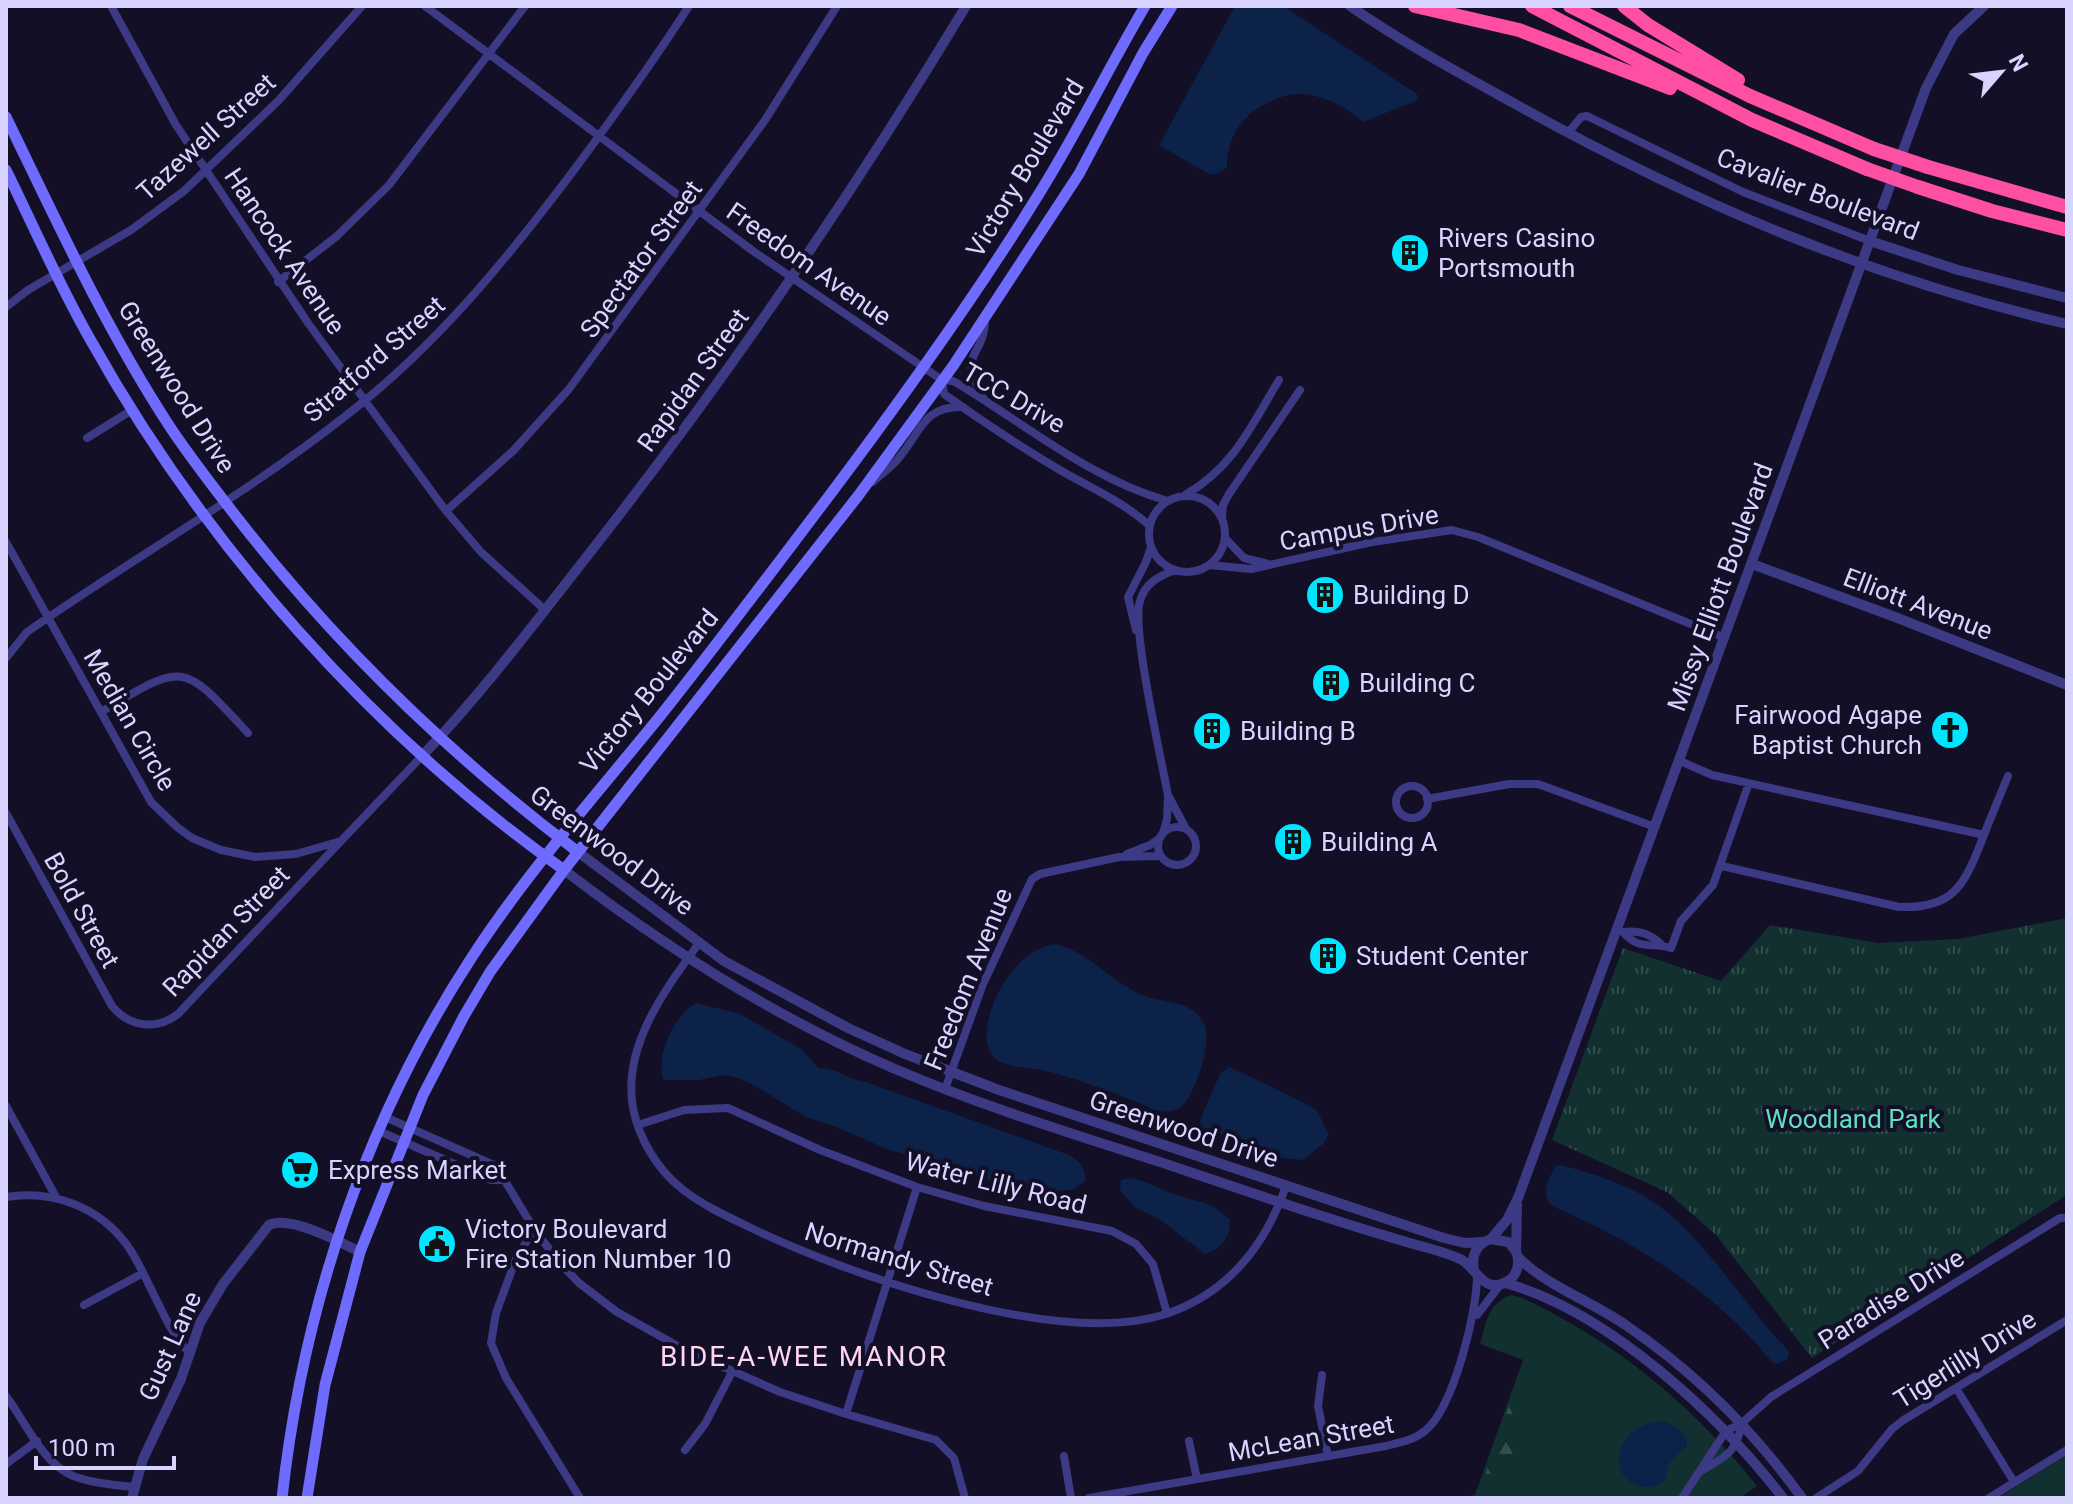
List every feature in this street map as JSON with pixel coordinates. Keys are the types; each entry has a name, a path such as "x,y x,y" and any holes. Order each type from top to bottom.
{"highway":[{"path":"1415,6 1519,30 1552,41 1867,169 1992,211 2067,230"},
{"path":"1532,6 1752,120"},
{"path":"1570,6 1697,71 1874,149 2067,207"},
{"path":"1624,6 1718,70 1818,126"}],"main road":[{"name":"Victory Boulevard","path":"282,1498 302,1369 337,1240 379,1131 416,1052 470,960 518,890 661,715 757,590 978,289 1038,196 1145,6"},
{"name":"Victory Boulevard","path":"307,1498 325,1385 360,1252 444,1052 482,985 564,870 858,496 985,319 1079,174 1143,53 1172,6"},
{"name":"Greenwood Drive","path":"6,117 116,339 152,399 224,501 310,608 378,681 497,790 578,852"},
{"name":"Greenwood Drive","path":"7,176 90,340 132,410 204,513 299,631 373,709 479,805 564,870"}],"street":[{"name":"Hancock Avenue","path":"111,6 146,74 278,282 446,511 481,552 545,610"},
{"name":"Tazewell Street","path":"57,274 158,211 206,170 279,100 362,6"},
{"name":"Freedom Avenue","path":"425,6 700,212 942,380"},
{"path":"278,282 337,236 389,185 525,6"},
{"name":"Stratford Street","path":"6,658 17,642 49,617 302,448 365,400 464,306 502,263 599,137 689,6"},
{"name":"Spectator Street","path":"446,511 513,451 578,378 793,79 837,6"},
{"name":"Rapidan Street","path":"422,756 545,610 665,458 793,279 891,131 966,6"},
{"name":"Cavalier Boulevard","path":"1350,6 1467,78 1652,178 1733,215 1917,282 2067,324"},
{"name":"Missy Elliott Boulevard","path":"1487,1241 1507,1220 1518,1198 1620,930 1655,827 1934,69 1954,34 1984,6"},
{"name":"Cavalier Boulevard","path":"1568,133 1581,117 1587,116 1743,192 1870,241 1958,270 2067,298"},
{"path":"6,307 57,274"},
{"path":"984,400 973,381 970,366 973,353 985,335 985,319"},
{"name":"TCC Drive","path":"1150,526 1115,499 1064,472 944,394 942,380 953,381 1103,475 1146,495 1168,501"},
{"path":"1279,380 1229,461 1208,481 1168,501 1153,516 1150,526 1155,555 1175,570 1187,572 1210,565 1218,556 1225,538 1221,517 1223,505 1300,390"},
{"path":"858,496 898,459 930,415 939,409 964,407"},
{"path":"87,438 132,410"},
{"path":"1185,495 1210,503 1221,517"},
{"name":"Campus Drive","path":"1210,565 1251,569 1372,542 1452,530 1725,638"},
{"name":"Campus Drive","path":"1225,538 1244,558 1268,564"},
{"name":"Median Circle","path":"6,542 151,802 163,816 192,838 221,850 255,857 296,854 341,841"},
{"name":"Freedom Avenue","path":"1141,642 1128,597 1151,545"},
{"name":"Elliott Avenue","path":"1752,564 2067,685"},
{"name":"Freedom Avenue","path":"1160,856 1168,796 1141,642 1138,604 1146,588 1159,576 1175,570"},
{"path":"101,712 159,679 181,676 199,682 248,733"},
{"path":"341,841 422,756"},
{"path":"1680,761 1712,775 1984,835"},
{"path":"1722,866 1899,907 1920,908 1939,903 1967,879 2008,776"},
{"path":"1620,930 1636,930 1654,937 1667,947 1681,921 1713,885 1749,783"},
{"path":"1427,799 1509,784 1538,784 1655,827"},
{"name":"Freedom Avenue","path":"1119,857 1160,856 1170,865 1184,865 1190,861 1197,843 1168,796"},
{"name":"Bold Street","path":"6,813 112,1006 130,1020"},
{"name":"Freedom Avenue","path":"945,1089 983,984 1032,879 1040,874 1119,857 1150,845 1174,827 1186,829"},
{"name":"Rapidan Street","path":"130,1020 153,1025 178,1014 341,841"},
{"name":"Greenwood Drive","path":"578,852 724,961 848,1028 951,1073 1444,1238 1465,1243 1487,1241"},
{"name":"Greenwood Drive","path":"564,870 688,958 791,1019 870,1058 945,1089 1281,1203 1451,1255 1465,1262 1475,1273"},
{"name":"Normandy Street","path":"699,943 649,1020 635,1057 631,1088 633,1108 644,1142 666,1174 691,1195 815,1257 960,1302 1045,1318 1115,1322 1167,1313 1208,1294 1240,1269 1263,1238 1286,1186"},
{"path":"6,1106 56,1197"},
{"name":"Water Lilly Road","path":"638,1125 684,1110 728,1108 820,1150 917,1187 984,1206 1112,1231 1145,1253 1153,1264 1167,1313"},
{"path":"385,1117 496,1166 534,1229 559,1262 599,1299 648,1330 732,1372 846,1414 919,1433 943,1444 950,1451 958,1469 965,1498"},
{"path":"379,1131 491,1180 503,1180"},
{"path":"846,1414 917,1187"},
{"path":"6,1197 56,1197 70,1201 102,1221 127,1245 175,1336 190,1353"},
{"name":"Missy Elliott Boulevard","path":"1517,1254 1518,1198"},
{"name":"Paradise Drive","path":"1726,1431 1742,1423 1771,1397 2060,1218 2067,1218"},
{"name":"Gust Lane","path":"133,1492 143,1459 200,1323 211,1303 269,1225 281,1222 337,1240 360,1252"},
{"path":"534,1229 511,1272 492,1325 491,1343 506,1378 580,1498"},
{"path":"1783,1498 1726,1431 1689,1396 1624,1344 1558,1305 1502,1284 1488,1284 1475,1273 1474,1254 1487,1241 1502,1240 1538,1275 1588,1301 1669,1356 1742,1423 1802,1498"},
{"path":"1502,1284 1516,1272 1517,1254"},
{"path":"84,1305 143,1273"},
{"name":"McLean Street","path":"1471,1326 1475,1273"},
{"name":"McLean Street","path":"1089,1498 1409,1440 1434,1423 1446,1400 1471,1326 1480,1308 1502,1284"},
{"name":"Tigerlilly Drive","path":"1816,1498 1858,1471 1902,1421 2067,1320"},
{"path":"685,1450 705,1424 732,1372"},
{"path":"1322,1375 1318,1406 1328,1456"},
{"path":"1956,1388 2014,1482"},
{"path":"6,1396 58,1467 71,1475 133,1492"},
{"path":"1701,1472 1738,1444 1742,1423"},
{"path":"1682,1498 1726,1431"},
{"path":"6,1464 37,1441"},
{"path":"1189,1441 1197,1479"},
{"path":"1989,1498 2067,1450"},
{"path":"1064,1456 1071,1498"}],"green space":[{"name":"Woodland Park","path":"2067,918 2067,1195 1812,1358 1716,1235 1667,1192 1552,1140 1623,948 1721,981 1770,925 1879,943 1958,939"},
{"path":"1511,1295 1589,1334 1642,1371 1714,1437 1757,1486 1740,1498 1457,1498 1475,1495 1523,1360 1480,1344 1492,1308"},
{"path":"1509,1405 1517,1407 1511,1459 1499,1480 1478,1496"},
{"path":"2067,1455 2067,1498 1998,1498"}],"water":[{"path":"1235,6 1283,6 1417,94 1418,100 1363,122 1350,111 1319,97 1298,94 1283,97 1262,106 1245,119 1230,146 1227,168 1214,175 1207,173 1159,145"},
{"path":"1053,944 1076,952 1136,992 1183,1005 1198,1015 1206,1032 1205,1054 1189,1097 1181,1107 1167,1112 1154,1109 1066,1076 1005,1064 990,1052 987,1028 1002,986 1026,957"},
{"path":"696,1003 740,1014 801,1049 819,1068 833,1070 1069,1155 1082,1165 1085,1181 1074,1189 1052,1192 987,1179 887,1149 806,1117 739,1078 724,1075 699,1080 664,1080 662,1060 668,1037 681,1016"},
{"path":"1229,1067 1317,1111 1329,1134 1323,1144 1303,1160 1281,1158 1201,1127 1200,1120 1220,1074"},
{"path":"1561,1165 1628,1188 1663,1209 1696,1240 1786,1348 1789,1353 1787,1359 1776,1364 1771,1361 1725,1312 1671,1270 1612,1235 1552,1206 1546,1197 1546,1186 1556,1166"},
{"path":"1130,1178 1215,1208 1230,1220 1224,1242 1205,1254 1159,1219 1136,1208 1120,1191 1121,1180"},
{"path":"1663,1421 1676,1427 1687,1438 1687,1447 1673,1459 1659,1485 1647,1487 1632,1483 1623,1475 1619,1465 1624,1442 1646,1424"}],"place":[{"name":"Rivers Casino Portsmouth","path":"1410,253"},
{"name":"Building D","path":"1325,595"},
{"name":"Building C","path":"1331,683"},
{"name":"Fairwood Agape Baptist Church","path":"1950,730"},
{"name":"Building B","path":"1212,731"},
{"name":"Building A","path":"1293,842"},
{"name":"Student Center","path":"1328,956"},
{"name":"Express Market","path":"300,1170"},
{"name":"Victory Boulevard Fire Station Number 10","path":"437,1244"}],"district":[{"name":"BIDE-A-WEE MANOR","path":"804,1356"}]}
